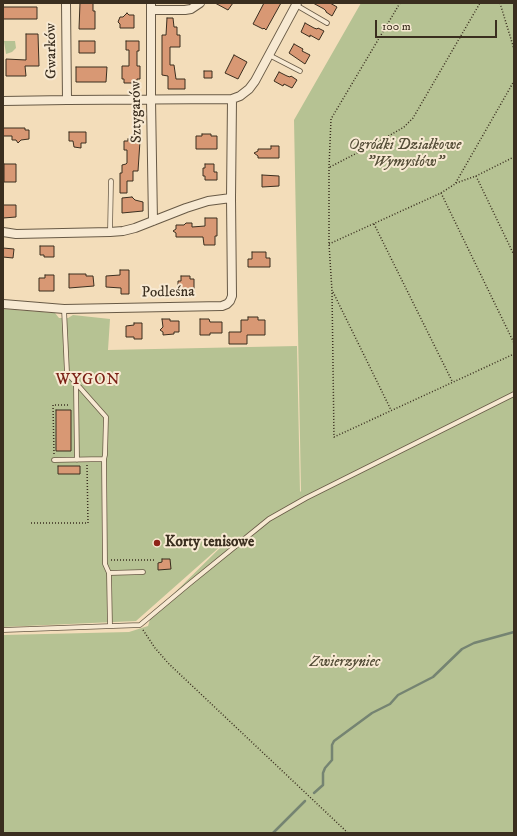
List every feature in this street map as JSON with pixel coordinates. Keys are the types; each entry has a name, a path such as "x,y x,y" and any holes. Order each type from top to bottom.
{"street":[{"name":"Gwarków","path":"66,3 67,100"},
{"path":"151,6 185,10 191,9 200,3"},
{"path":"3,101 232,100 249,89 260,72 296,4"},
{"name":"Sztygarów","path":"151,6 153,221"},
{"path":"3,232 16,234 110,232 135,228 208,201 231,198 232,100"},
{"name":"Podleśna","path":"3,304 64,309 222,306 230,301 232,296 231,198"}],"lane":[{"path":"296,4 327,23"},
{"path":"269,55 300,71"},
{"path":"110,232 111,181"},
{"path":"64,309 68,373 106,417 104,459 104,560 109,573 110,626"},
{"path":"76,384 77,460"},
{"path":"3,630 140,626 269,519 306,498 514,394"},
{"path":"54,460 104,459"},
{"path":"109,573 143,572"}],"path":[{"path":"400,3 331,119 329,168 334,437 452,381 514,354"},
{"path":"329,168 385,139 404,127 413,118 480,3"},
{"path":"500,3 514,49"},
{"path":"455,184 514,81"},
{"path":"330,244 441,193 455,184 476,176 514,157"},
{"path":"476,176 514,255"},
{"path":"441,193 514,343"},
{"path":"374,224 452,381"},
{"path":"332,291 391,410"},
{"path":"54,460 53,405 76,405"},
{"path":"31,523 88,523 88,459"},
{"path":"104,560 155,560"},
{"path":"140,626 155,648 168,662 348,833"}],"green space":[{"path":"361,3 514,3 514,833 3,833 3,635 129,632 148,626 151,616 231,537 136,621 3,627 3,309 55,313 59,318 68,318 73,315 110,319 108,350 297,346 300,492 294,120"},
{"path":"4,41 15,41 16,48 12,52 6,54"}],"building":[{"path":"80,3 93,3 93,11 95,11 95,29 79,29"},
{"path":"215,3 233,3 228,10"},
{"path":"264,3 281,3 266,30 253,24"},
{"path":"313,3 330,3 337,7 332,16 324,9"},
{"path":"3,7 37,7 37,19 3,19"},
{"path":"127,13 129,15 134,15 134,28 120,28 120,24 118,22 120,17 123,17"},
{"path":"167,18 173,18 174,27 177,27 177,35 180,35 180,47 170,47 170,65 174,65 176,79 185,79 185,89 168,89 168,76 162,75 162,35 166,35"},
{"path":"305,23 324,31 319,40 301,32"},
{"path":"26,34 38,34 39,66 25,66 26,76 6,76 6,59 26,60"},
{"path":"79,41 95,41 95,53 79,53"},
{"path":"126,41 139,41 137,66 140,66 140,79 137,79 137,83 124,83 124,79 122,79 122,66 129,66 129,50 126,50"},
{"path":"294,44 303,49 302,51 310,55 305,64 289,53"},
{"path":"234,55 247,62 238,79 225,73"},
{"path":"76,67 107,67 106,82 76,82"},
{"path":"204,71 212,71 212,78 204,78"},
{"path":"279,72 290,77 291,76 297,80 292,88 284,84 283,86 274,81"},
{"path":"3,128 25,128 25,130 29,130 29,139 21,140 18,143 16,140 12,140 12,136 3,136"},
{"path":"69,132 86,132 86,143 81,143 81,148 74,147 73,141 69,141"},
{"path":"202,134 217,136 217,149 196,149 196,136 202,136"},
{"path":"128,139 140,141 138,171 133,171 133,181 127,181 127,193 120,193 120,173 122,173 122,165 127,163 127,150 124,150 124,141 128,141"},
{"path":"271,146 279,146 279,158 258,158 258,156 254,153 258,151 258,149 271,149"},
{"path":"4,164 16,164 16,182 4,182"},
{"path":"205,164 214,164 214,172 217,172 217,180 205,180 205,176 203,176 203,168 205,168"},
{"path":"262,175 279,176 279,186 262,187"},
{"path":"132,197 135,200 143,202 143,211 122,213 122,198"},
{"path":"3,205 16,205 16,217 3,218"},
{"path":"205,218 217,218 217,236 215,236 215,245 204,245 203,237 176,237 176,233 173,231 176,229 176,225 192,223 192,227 205,226"},
{"path":"40,246 54,246 54,257 44,257 44,255 40,255"},
{"path":"3,248 14,249 13,258 3,257"},
{"path":"252,252 266,252 266,258 270,258 270,267 248,267 248,259 252,259"},
{"path":"120,270 129,270 129,294 121,294 121,288 106,287 106,276 120,275"},
{"path":"69,274 86,274 86,276 93,276 94,286 69,288"},
{"path":"45,275 54,275 54,291 39,291 39,278 45,278"},
{"path":"181,276 190,276 190,279 194,279 194,293 178,291 178,281 181,281"},
{"path":"248,317 258,317 258,320 265,320 265,335 247,335 247,344 229,344 229,332 241,332 241,320 248,320"},
{"path":"162,319 179,321 179,332 163,335 163,332 160,330 163,327"},
{"path":"200,319 209,319 210,322 222,322 222,333 200,335"},
{"path":"134,323 142,323 142,339 126,337 126,326 134,325"},
{"path":"56,410 71,410 71,451 56,451"},
{"path":"58,466 80,466 80,474 58,474"},
{"path":"162,559 170,559 171,569 158,570 158,563 162,562"}],"waterway":[{"path":"314,793 323,785 323,773 325,768 332,760 332,745 334,741 372,713 390,704 398,695 433,677 462,649 474,643 514,632"},
{"path":"273,833 305,801"}],"place":[{"name":"Korty tenisowe","path":"157,543"}],"district":[{"name":"WYGON","path":"88,381"}],"park label":[{"name":"Ogródki Działkowe \"Wymysłów\"","path":"405,154"},
{"name":"Zwierzyniec","path":"345,663"}]}
